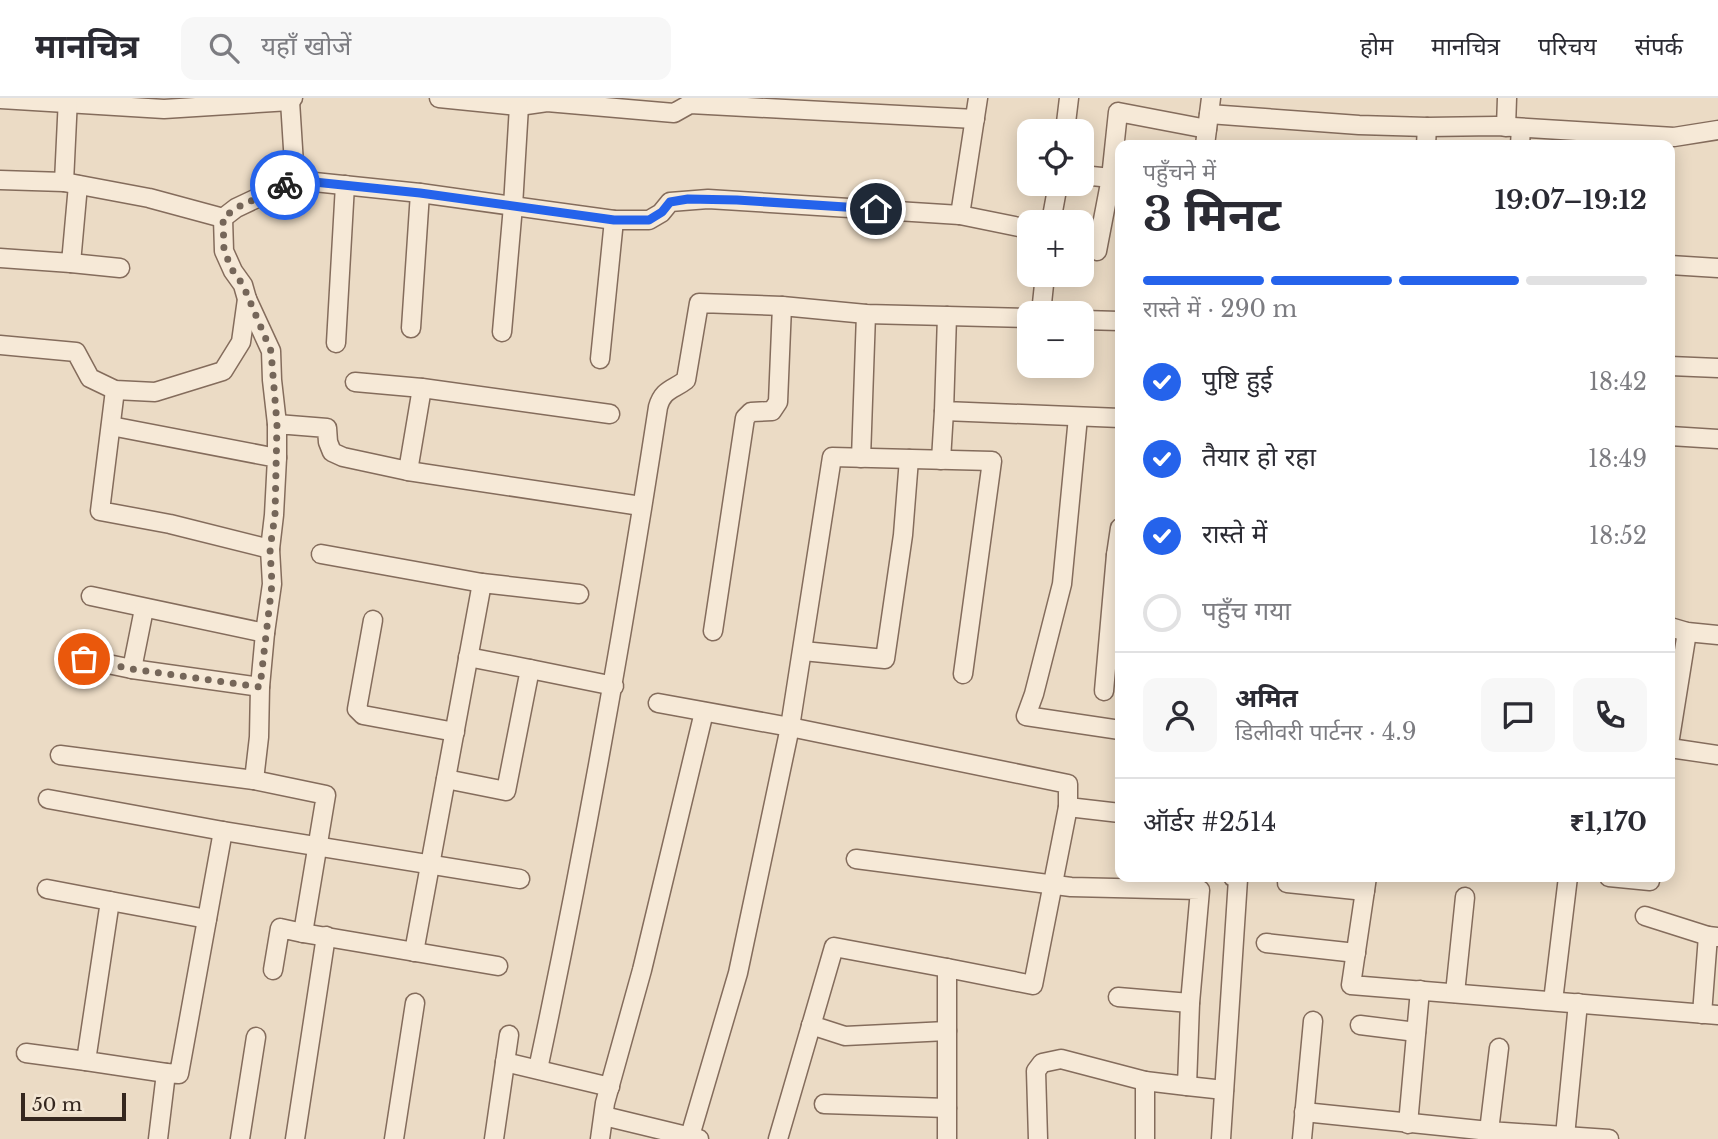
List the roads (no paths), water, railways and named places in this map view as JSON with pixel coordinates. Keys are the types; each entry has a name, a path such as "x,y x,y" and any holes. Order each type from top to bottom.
{"street":[{"path":"439,98 519,106 547,102 674,113 690,104 890,106 975,118"},
{"path":"960,215 978,98"},
{"path":"1066,119 1069,98"},
{"path":"1507,98 1515,133"},
{"path":"0,99 164,108 292,100 295,180"},
{"path":"69,101 71,263"},
{"path":"1115,140 1119,105 1208,121 1427,136 1515,133 1674,136 1718,131"},
{"path":"502,332 519,106"},
{"path":"1097,251 1115,142"},
{"path":"1094,176 1111,178"},
{"path":"0,180 71,184 149,198 223,218"},
{"path":"223,218 236,208 295,180 420,193 614,220 649,220 662,212 670,202 698,199 960,215 1017,227"},
{"path":"336,343 345,185"},
{"path":"411,328 420,193"},
{"path":"223,218 224,251 243,285 271,351 277,424 275,515 270,549 272,584 260,687 259,737 254,780"},
{"path":"600,359 614,220"},
{"path":"0,258 120,268"},
{"path":"1675,265 1718,268"},
{"path":"0,345 76,352 90,378 115,390 155,392 223,371 241,342 247,299"},
{"path":"538,1069 614,686 641,506 661,397 669,388 686,380 699,303 782,306 866,314 1017,318"},
{"path":"713,631 745,418 751,412 772,411 778,402 782,306"},
{"path":"861,458 866,314"},
{"path":"941,460 947,316"},
{"path":"1094,320 1115,321"},
{"path":"1675,366 1718,368"},
{"path":"355,382 422,388 610,414"},
{"path":"408,471 422,388"},
{"path":"115,390 100,511 170,524 270,549"},
{"path":"944,411 1115,418"},
{"path":"1078,417 1062,584 1026,716 1115,729"},
{"path":"277,424 327,428 332,452 343,457 408,471 641,506"},
{"path":"111,426 277,458"},
{"path":"1675,436 1718,439"},
{"path":"604,1116 694,1138 738,973 790,727 832,457 992,461 963,674"},
{"path":"803,651 885,659 903,535 909,459"},
{"path":"321,554 482,583 579,594"},
{"path":"414,953 482,583"},
{"path":"1104,691 1115,584"},
{"path":"91,596 265,633"},
{"path":"132,669 144,609"},
{"path":"373,620 357,709 363,715 455,732"},
{"path":"1675,671 1678,630 1718,635"},
{"path":"468,657 614,686"},
{"path":"84,659 132,669 260,687"},
{"path":"446,779 506,791 530,669"},
{"path":"659,703 790,727 1068,785 1068,807 1033,985 834,947 778,1139"},
{"path":"600,1139 610,1087 642,970 704,712"},
{"path":"1675,749 1718,755"},
{"path":"60,755 254,780 326,795 303,933"},
{"path":"48,799 520,880"},
{"path":"1068,807 1115,812"},
{"path":"26,1053 178,1074 223,831"},
{"path":"856,859 1051,885 1201,883 1190,1003 1187,1086"},
{"path":"1221,1139 1238,882"},
{"path":"1553,1001 1567,882"},
{"path":"1287,883 1366,884 1350,985 1710,1014 1713,937 1645,916"},
{"path":"47,889 207,919"},
{"path":"1455,993 1465,897"},
{"path":"86,1061 110,901"},
{"path":"273,970 280,928 498,966"},
{"path":"295,1139 326,936"},
{"path":"1266,943 1356,953"},
{"path":"947,968 947,1139"},
{"path":"1408,1124 1420,990"},
{"path":"1118,997 1190,1003"},
{"path":"394,1139 415,1003"},
{"path":"1565,1136 1578,1003"},
{"path":"1302,1139 1313,1021"},
{"path":"811,1025 845,1035 947,1031"},
{"path":"1360,1025 1416,1032"},
{"path":"494,1139 509,1035"},
{"path":"240,1139 257,1037"},
{"path":"1489,1131 1499,1048"},
{"path":"1038,1139 1036,1071 1042,1063 1060,1059 1145,1081 1224,1090"},
{"path":"505,1062 610,1087"},
{"path":"158,1139 166,1073"},
{"path":"1145,1081 1145,1139"},
{"path":"824,1104 947,1108"},
{"path":"1304,1112 1408,1124 1608,1139"}]}
